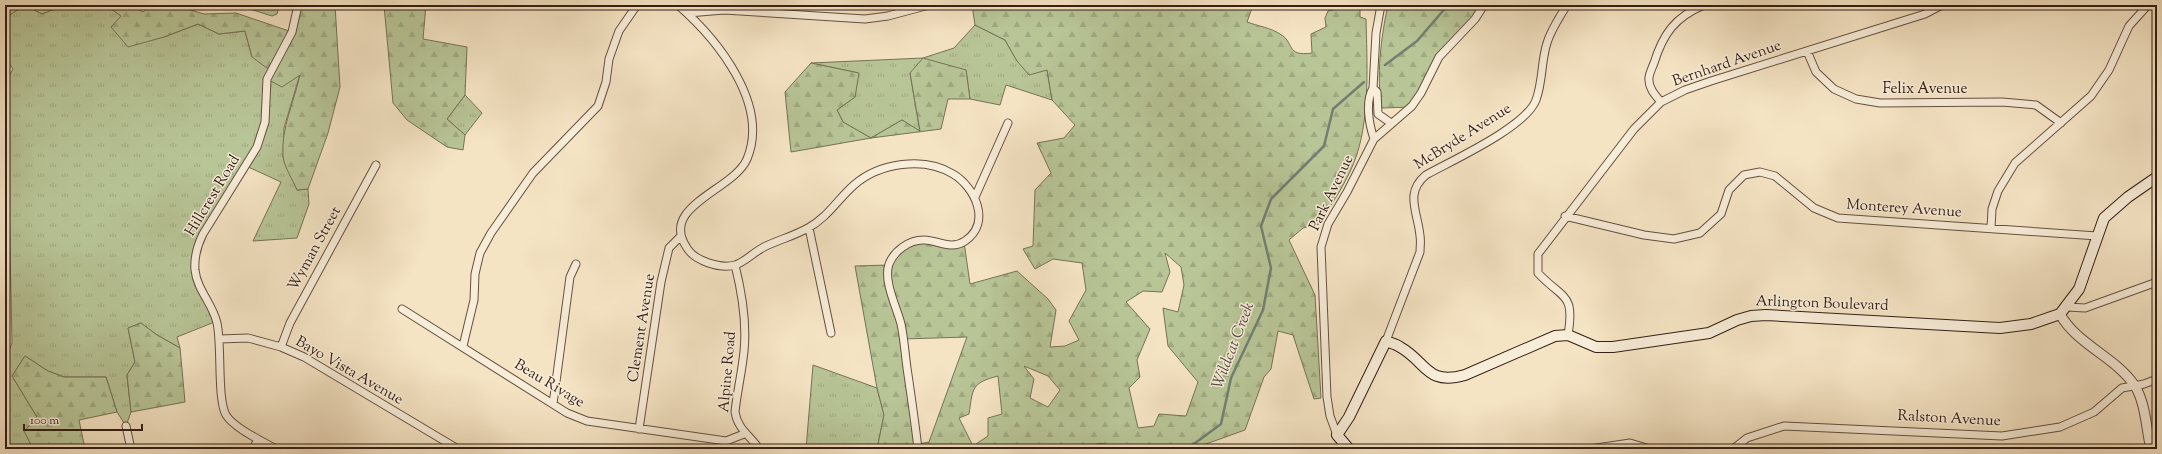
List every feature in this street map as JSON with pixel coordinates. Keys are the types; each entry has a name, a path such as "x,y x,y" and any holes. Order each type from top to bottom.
{"main road":[{"name":"Arlington Boulevard","path":"1568,335 1596,347 1613,347 1709,333 1751,316 1766,315 2000,328 2031,324 2060,314 2067,307 2079,289 2104,218 2112,209 2157,177"},
{"path":"1386,341 1400,346 1431,373 1443,378 1455,378 1556,336 1568,335"},
{"name":"McBryde Avenue","path":"1337,435 1350,417 1386,341"},
{"path":"1337,435 1349,449"}],"street":[{"name":"Hillcrest Road","path":"276,449 236,425 226,414 222,399 220,339 217,322 198,283 195,268 196,248 203,234 257,147 265,122 267,79 292,32 298,5"},
{"path":"463,346 474,300 475,274 480,253 491,233 533,173 598,106 606,82 609,59 619,31 637,5"},
{"path":"678,5 688,13 734,68 751,112 752,139 747,160 737,175 694,205 681,222 681,236 688,250 698,258 715,265 735,265 763,247 809,228 834,207 854,184 880,170 904,164 924,163 945,169 962,179 976,197 980,211 975,231 964,242 944,245 922,240 899,248 888,265 890,292 901,324 918,449"},
{"path":"785,5 790,13"},
{"path":"688,13 724,10 790,13 865,20 888,16 929,5"},
{"path":"1374,139 1369,121 1370,93 1373,88 1376,33 1381,5"},
{"name":"Park Avenue","path":"1337,435 1330,416 1327,400 1321,247 1328,224 1347,192 1374,139 1412,106 1421,93 1439,57 1475,19 1484,5"},
{"name":"McBryde Avenue","path":"1386,341 1420,252 1420,237 1413,198 1414,188 1426,175 1492,138 1517,122 1531,109 1540,88 1547,43 1567,5"},
{"path":"1661,102 1652,91 1649,78 1656,56 1664,38 1674,24 1687,12 1704,5"},
{"name":"Bernhard Avenue","path":"1568,335 1570,305 1561,292 1549,284 1538,273 1538,254 1565,216 1634,129 1661,102 1704,83 1925,14 1942,5"},
{"path":"1991,228 1992,209 1998,191 2015,163 2091,96 2109,70 2129,26 2148,5"},
{"name":"Felix Avenue","path":"1807,51 1816,72 1834,89 1856,99 1880,103 2002,102 2036,105 2061,123"},
{"path":"1373,88 1377,92 1378,114"},
{"path":"1370,115 1373,113 1378,114 1391,124"},
{"path":"976,197 1008,123"},
{"name":"Wyman Street","path":"281,347 290,323 376,164"},
{"name":"Monterey Avenue","path":"1565,216 1644,235 1674,239 1700,233 1720,214 1729,190 1744,175 1760,172 1776,176 1814,208 1838,218 2097,236"},
{"path":"809,228 831,333"},
{"name":"Clement Avenue","path":"639,429 661,282 669,248 681,236"},
{"path":"553,404 570,277 576,264"},
{"name":"Alpine Road","path":"735,265 742,294 745,320 744,350 735,412 737,422 744,434 759,449"},
{"path":"2067,307 2085,308 2157,282"},
{"name":"Beau Rivage","path":"402,309 463,346 567,413 587,421 726,441 744,434"},
{"path":"2060,314 2067,326 2119,370 2134,386 2140,398 2151,449"},
{"name":"Bayo Vista Avenue","path":"220,339 248,338 281,347 325,369 458,449"},
{"name":"Ralston Avenue","path":"1733,449 1747,438 1784,426 2002,436 2060,427 2094,412 2122,388 2157,379"},
{"path":"126,426 131,449"},
{"path":"253,449 258,438"},
{"path":"1590,449 1630,443 1650,449"}],"green space":[{"path":"5,5 25,5 5,18"},
{"path":"25,5 42,14 64,5 88,5 110,8 121,16 164,37 198,24 219,34 245,31 252,57 300,74 284,128 283,157 297,190 308,189 309,204 297,238 253,241 281,182 246,166 203,234 195,268 217,321 177,337 180,348 157,335 141,323 128,328 135,362 127,375 131,412 126,426 117,412 106,377 64,377 48,371 25,356 12,376 37,417 33,449 5,449 5,360 12,343 9,196 5,184 5,83 13,69 5,58 5,18"},
{"path":"25,5 64,5 42,14"},
{"path":"88,5 129,5 143,12 152,5 188,5 187,9 204,14 236,13 292,32 298,5 335,5 340,87 328,133 308,189 297,190 287,169 283,156 286,125 300,75 282,87 267,79 271,71 252,57 245,31 219,34 198,24 164,37 128,47 111,27 121,16 110,8"},
{"path":"237,5 279,5 277,14 272,16"},
{"path":"384,5 426,5 423,39 467,47 465,95 447,119 465,135 463,150 447,147 407,120 393,103"},
{"path":"972,5 1272,5 1252,8 1247,22 1269,29 1285,37 1294,51 1303,54 1312,53 1311,34 1326,27 1325,18 1328,11 1349,6 1360,9 1360,17 1366,19 1367,87 1364,122 1357,154 1345,181 1319,224 1303,228 1289,240 1315,295 1321,398 1314,399 1293,335 1278,331 1271,369 1264,377 1245,430 1192,449 877,449 884,415 877,388 855,266 888,265 899,248 922,239 944,245 964,242 970,284 1017,271 1048,299 1056,310 1050,347 1065,346 1079,340 1069,321 1086,290 1082,263 1053,259 1035,269 1023,249 1033,246 1035,190 1051,173 1037,143 1064,138 1075,125 1052,100 1047,70 1029,75 1017,61 1005,40 975,25","holes":["1165,253 1181,267 1184,285 1178,312 1163,308 1168,346 1198,382 1186,416 1159,414 1154,426 1138,428 1129,388 1140,377 1137,360 1150,329 1126,302 1143,291 1162,292 1170,272","967,337 929,442 918,444 903,339","1024,366 1048,376 1060,390 1048,407 1030,398 1034,379","998,376 1002,414 988,418 988,436 973,446 959,418 969,414 971,398 978,384"]},
{"path":"1388,5 1488,5 1483,13 1442,59 1413,107 1382,108 1379,70 1383,30"},
{"path":"975,25 1005,40 1017,61 1047,70 1052,100 1006,85 1000,105 970,99 966,70 910,73 920,132 902,120 871,138 843,122 837,110 855,97 858,73 811,63 923,58 954,48"},
{"path":"923,58 966,70 970,99 948,99 941,129 871,138 902,120 920,131 910,73"},
{"path":"811,63 859,73 855,97 837,110 843,122 871,138 791,152 785,92"},
{"path":"465,95 482,113 465,135 447,119"},
{"path":"141,323 157,335 180,348 185,402 131,412 127,375 135,362 128,328"},
{"path":"25,356 48,371 64,377 106,377 117,412 79,420 85,449 33,449 24,431 37,417 12,376"},
{"path":"813,365 877,388 884,415 877,449 806,449"}],"waterway":[{"name":"Wildcat Creek","path":"1385,65 1417,41 1448,5"},
{"name":"Wildcat Creek","path":"1187,449 1221,424 1231,378 1263,310 1271,268 1261,226 1271,199 1324,146 1333,109 1364,82"},
{"name":"Wildcat Creek","path":"1081,449 1100,444 1135,449"}]}
